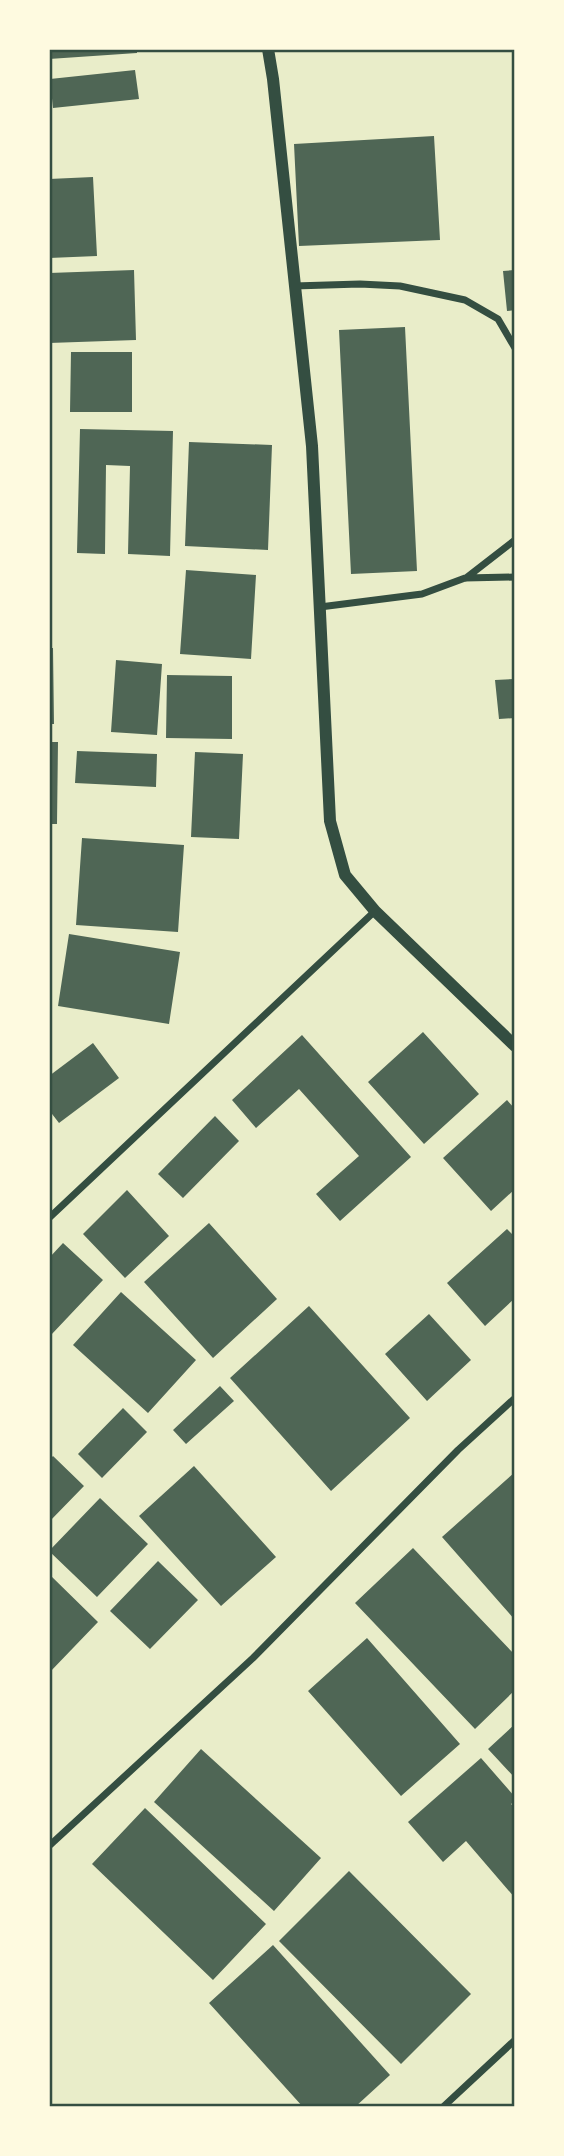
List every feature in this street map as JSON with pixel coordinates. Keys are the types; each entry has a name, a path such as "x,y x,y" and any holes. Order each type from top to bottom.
{"street":[{"path":"268,49 312,446 330,821 345,875 375,911 515,1046"},
{"path":"293,286 400,286 465,300 498,319 515,348"},
{"path":"320,607 422,594 466,578 515,540"},
{"path":"466,578 515,577"},
{"path":"49,1219 375,911"},
{"path":"49,1846 253,1658 458,1450 515,1398"},
{"path":"443,2107 515,2040"}],"building":[{"path":"49,49 137,49 137,53 49,59"},
{"path":"135,70 139,99 53,108 50,79"},
{"path":"434,136 440,240 299,246 294,144"},
{"path":"93,177 97,256 49,258 49,179"},
{"path":"134,270 136,340 49,343 49,273"},
{"path":"515,270 515,310 507,311 503,271"},
{"path":"405,327 417,571 351,574 339,330"},
{"path":"71,352 132,352 132,412 70,412"},
{"path":"80,429 173,431 170,556 128,554 130,466 106,465 105,554 77,553"},
{"path":"189,442 272,445 268,550 185,546"},
{"path":"186,570 256,575 251,659 180,654"},
{"path":"49,648 53,648 54,724 49,724"},
{"path":"116,660 162,664 157,735 111,732"},
{"path":"167,675 232,676 232,739 166,738"},
{"path":"515,679 515,718 499,719 495,680"},
{"path":"49,742 58,742 57,824 49,824"},
{"path":"77,751 157,754 156,787 75,783"},
{"path":"195,752 243,754 239,839 191,837"},
{"path":"82,838 184,845 178,932 76,925"},
{"path":"69,934 180,952 169,1024 58,1006"},
{"path":"423,1032 479,1094 424,1144 368,1082"},
{"path":"302,1035 411,1157 340,1221 316,1194 359,1156 299,1089 256,1128 232,1100"},
{"path":"93,1043 119,1078 59,1123 49,1110 49,1076"},
{"path":"507,1100 515,1109 515,1189 491,1211 443,1158"},
{"path":"215,1116 239,1141 183,1198 158,1174"},
{"path":"127,1190 169,1236 125,1278 83,1234"},
{"path":"209,1223 277,1299 213,1358 144,1282"},
{"path":"507,1229 515,1237 515,1298 485,1326 447,1283"},
{"path":"63,1243 103,1280 51,1335 49,1258"},
{"path":"121,1292 196,1360 148,1413 73,1345"},
{"path":"309,1306 410,1418 331,1491 230,1378"},
{"path":"429,1314 471,1360 427,1401 385,1354"},
{"path":"220,1386 234,1401 186,1444 173,1430"},
{"path":"123,1408 147,1432 102,1478 78,1454"},
{"path":"53,1456 84,1486 49,1522 49,1460"},
{"path":"194,1466 276,1557 221,1606 139,1516"},
{"path":"515,1472 515,1620 442,1537"},
{"path":"100,1498 148,1544 97,1597 49,1551"},
{"path":"413,1548 515,1655 515,1690 475,1729 355,1603"},
{"path":"158,1561 198,1600 150,1649 110,1611"},
{"path":"49,1574 98,1622 49,1673"},
{"path":"367,1638 460,1744 401,1796 308,1691"},
{"path":"515,1724 515,1778 488,1749"},
{"path":"201,1749 321,1858 274,1911 154,1802"},
{"path":"481,1758 515,1797 511,1804 515,1808 515,1898 466,1841 443,1862 408,1822"},
{"path":"145,1808 266,1924 213,1980 92,1864"},
{"path":"349,1871 471,1994 401,2064 279,1941"},
{"path":"273,1945 390,2075 355,2107 303,2107 209,2003"}]}
